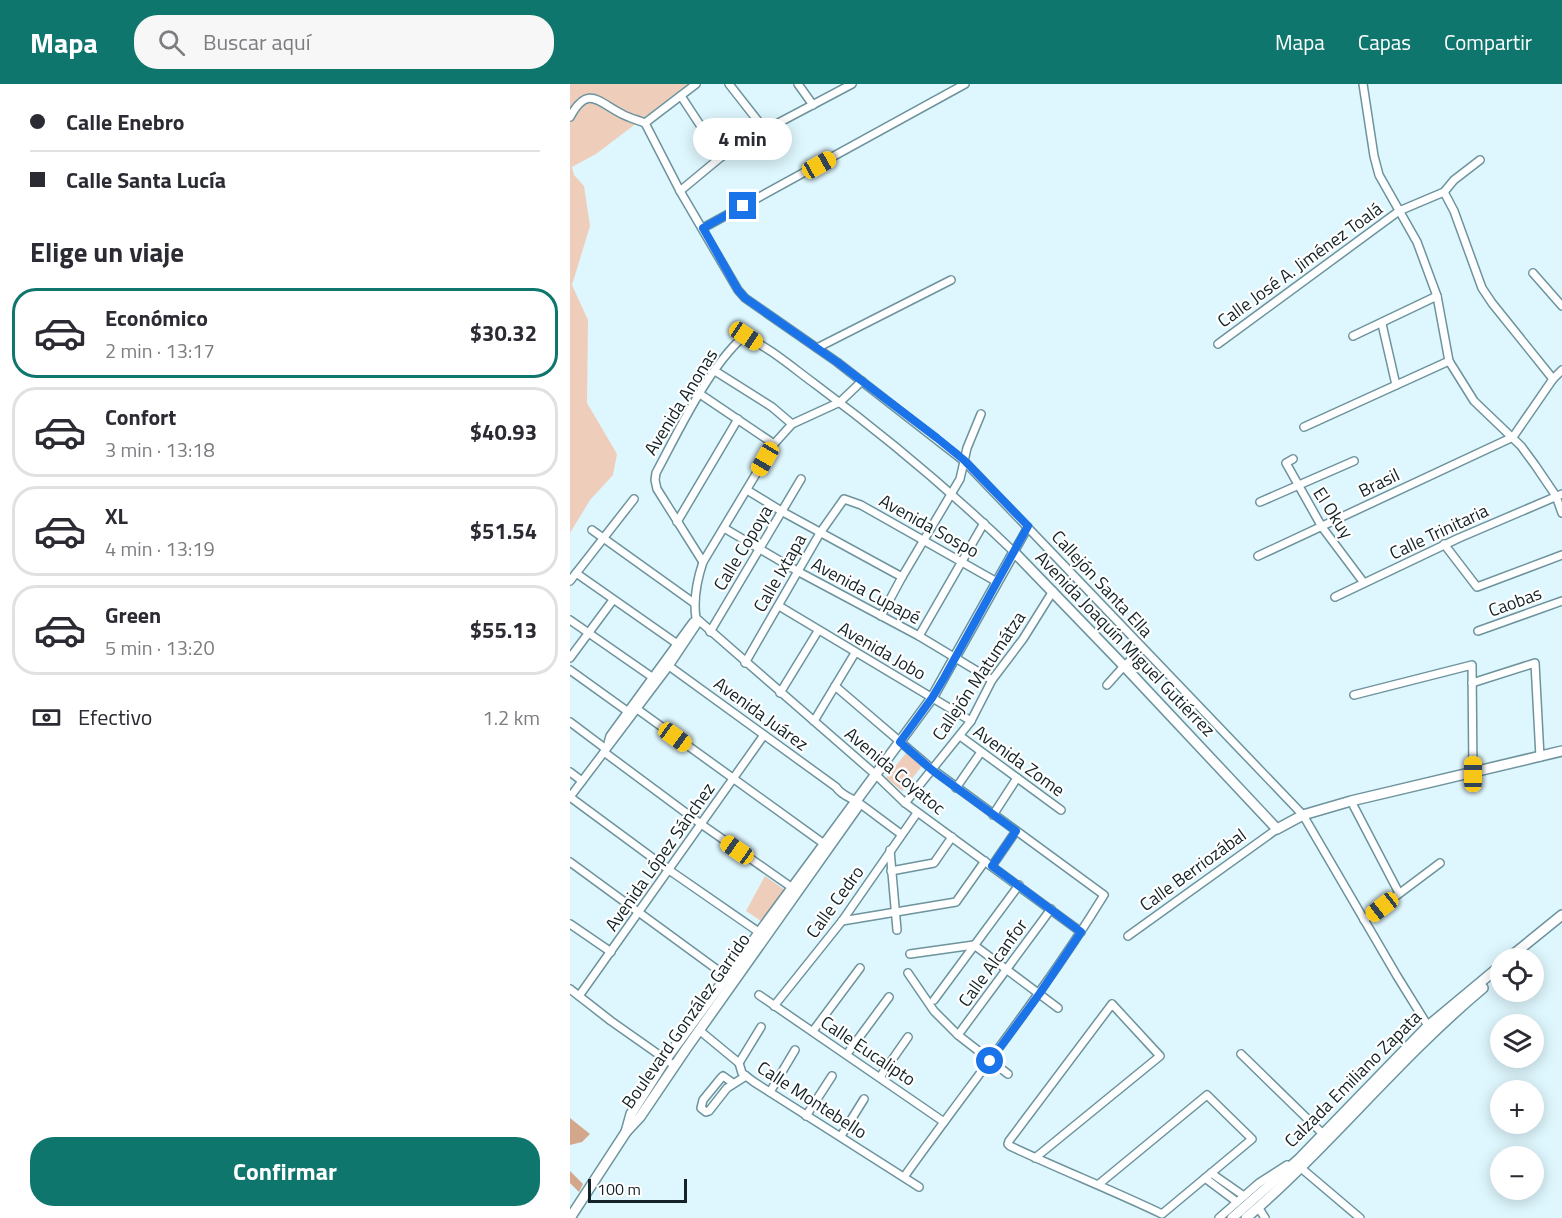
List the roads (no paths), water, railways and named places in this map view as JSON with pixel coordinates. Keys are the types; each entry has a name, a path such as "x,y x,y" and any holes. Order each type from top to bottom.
{"street":[{"path":"570,117 577,104 592,96 601,99 622,114 645,123 696,84"},
{"path":"729,84 765,130"},
{"path":"798,84 813,105"},
{"path":"680,191 721,157 765,130 851,84"},
{"path":"703,228 965,84"},
{"path":"1363,84 1378,175 1418,242 1437,296 1449,361 1474,400 1513,437 1559,495 1562,513"},
{"path":"681,96 721,157"},
{"name":"Callejón Santa Ella","path":"645,123 680,191 738,290 745,298 862,381 964,460 1143,650 1303,814 1428,1026"},
{"path":"1480,160 1454,180 1444,192 1454,211 1482,288 1553,379"},
{"name":"Calle José A. Jiménez Toalá","path":"1218,344 1399,211 1444,192"},
{"path":"1533,273 1562,306"},
{"path":"817,348 951,280"},
{"path":"1353,336 1437,296"},
{"path":"1382,324 1396,386"},
{"name":"Avenida Anonas","path":"676,522 657,489 656,473 699,394 744,336"},
{"name":"Avenida Joaquín Miguel Gutiérrez","path":"744,336 791,366 840,402 951,492 1053,591 1277,829"},
{"path":"1304,428 1449,361"},
{"path":"1513,437 1553,379 1562,370"},
{"path":"715,371 772,407 792,424"},
{"path":"763,934 669,870 570,797 669,666 698,619 694,603 699,573 774,444 792,424 840,402 862,381"},
{"path":"699,394 774,444"},
{"path":"881,616 960,479 967,448 981,414"},
{"path":"704,562 676,522 738,419"},
{"name":"Brasil","path":"1258,556 1513,437"},
{"name":"El Okuy","path":"1293,459 1286,463 1322,527 1364,583"},
{"path":"1260,502 1354,461"},
{"name":"Calle Copoya","path":"710,632 801,480"},
{"path":"747,490 902,577"},
{"name":"Calle Trinitaria","path":"1335,597 1444,544 1559,495"},
{"path":"570,582 634,499"},
{"name":"Avenida Sospo","path":"844,499 861,505 997,582"},
{"name":"Calle Ixtapa","path":"745,663 820,533 844,499"},
{"path":"919,636 984,523"},
{"name":"Boulevard González Garrido","path":"626,1132 631,1114 666,1059 730,980 827,846 857,799 932,698 1028,526"},
{"name":"Avenida Cupapé","path":"724,528 799,572 919,636 993,680"},
{"path":"592,530 694,603"},
{"path":"1444,544 1477,587 1562,555"},
{"path":"576,573 676,643"},
{"name":"Callejón Matumátza","path":"905,803 971,721 993,680 1023,639 1053,591"},
{"path":"570,658 613,600"},
{"name":"Caobas","path":"1478,631 1562,601"},
{"name":"Avenida Jobo","path":"779,606 971,721"},
{"path":"606,749 610,736 627,711 676,643 698,619"},
{"name":"Avenida Coyatoc","path":"698,619 917,813 1081,932"},
{"path":"570,620 652,677"},
{"path":"780,693 818,631"},
{"path":"1107,685 1143,650"},
{"path":"814,721 855,652"},
{"path":"1472,683 1534,663 1540,757"},
{"path":"1354,696 1472,665 1473,774"},
{"name":"Avenida Juárez","path":"669,666 836,787 848,791 901,834"},
{"path":"570,669 627,711"},
{"path":"835,686 932,770 1104,895 1040,993 904,1177"},
{"path":"637,709 827,846"},
{"path":"570,722 701,824 795,890"},
{"name":"Avenida López Sánchez","path":"579,996 764,735"},
{"name":"Avenida Zome","path":"960,736 1061,810"},
{"path":"956,788 981,752"},
{"path":"1277,829 1303,814 1351,801 1562,752"},
{"path":"570,772 582,781"},
{"path":"993,815 1017,778"},
{"path":"1351,801 1399,893"},
{"name":"Calle Cedro","path":"774,1006 842,921 917,813"},
{"name":"Calle Berriozábal","path":"1128,936 1277,829"},
{"path":"992,866 1016,831"},
{"path":"891,871 934,863 952,837"},
{"path":"890,850 897,930"},
{"path":"842,921 956,902 985,861"},
{"path":"570,862 730,980"},
{"path":"1364,920 1440,863"},
{"path":"934,1000 1019,885"},
{"name":"Calle Alcanfor","path":"958,1035 1051,909"},
{"path":"1521,948 1562,915"},
{"path":"1531,948 1562,923"},
{"path":"570,924 611,952"},
{"path":"910,954 974,945 1058,1008"},
{"path":"813,1031 860,968"},
{"path":"908,973 934,1011 958,1035 1008,1074"},
{"name":"Calzada Emiliano Zapata","path":"1246,1218 1301,1168 1452,1010 1490,975"},
{"name":"Boulevard González Garrido","path":"626,1132 640,1117 675,1066 730,980"},
{"name":"Calzada Emiliano Zapata","path":"1232,1218 1299,1158 1428,1026 1490,982"},
{"path":"570,989 675,1066"},
{"name":"Calle Eucalipto","path":"759,995 944,1122"},
{"path":"847,1054 889,997"},
{"path":"1035,1158 1160,1056 1112,1004 1009,1141 1011,1146 1035,1158 1162,1214 1252,1139 1207,1095 1099,1185"},
{"path":"738,1063 761,1027"},
{"name":"Calle Montebello","path":"699,1030 738,1063 742,1073 746,1076 919,1187"},
{"path":"880,1077 908,1037"},
{"path":"770,1092 795,1050"},
{"path":"1240,1054 1323,1134"},
{"path":"733,1083 723,1076 703,1100 701,1108 706,1112 712,1108 733,1083 737,1083 746,1076"},
{"path":"806,1116 832,1076"},
{"path":"841,1136 864,1099"},
{"path":"570,1218 626,1132"},
{"path":"1219,1218 1259,1183 1299,1158"},
{"path":"1301,1168 1359,1218"},
{"path":"1208,1175 1244,1196"},
{"path":"1208,1175 1237,1202"},
{"path":"1258,1207 1265,1218"}]}
